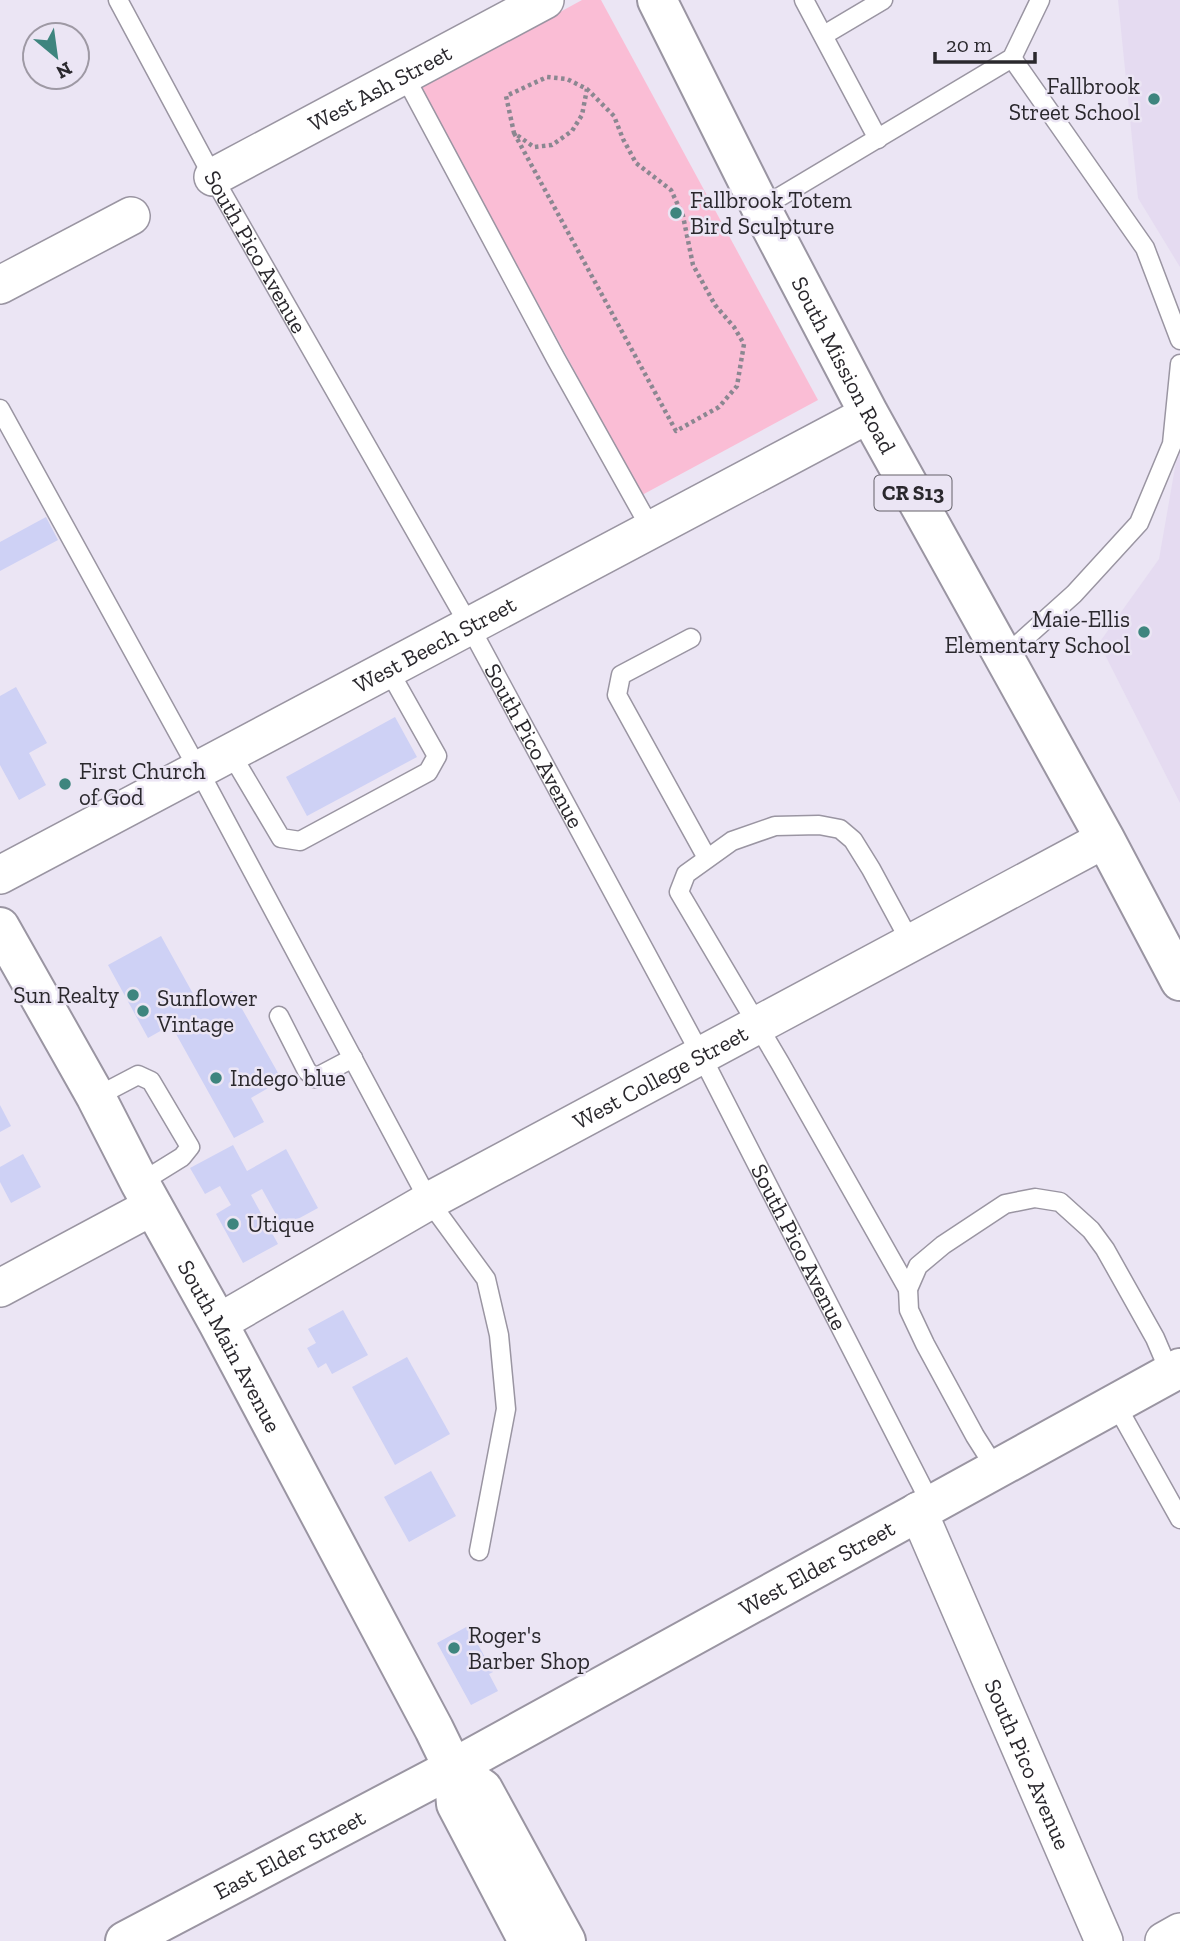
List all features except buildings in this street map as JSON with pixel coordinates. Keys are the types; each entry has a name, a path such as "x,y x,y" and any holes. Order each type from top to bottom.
{"main road":[{"name":"South Mission Road","path":"657,0 761,208 869,414 1105,839 1180,981"},
{"name":"South Main Avenue","path":"0,928 96,1097 434,1729 453,1768 456,1804 528,1941"},
{"name":"West Elder Street","path":"453,1768 1175,1370"},
{"name":"South Main Avenue","path":"453,1768 483,1789 566,1941"},
{"name":"East Elder Street","path":"125,1941 453,1768"}],"street":[{"name":"West Ash Street","path":"213,177 545,0"},
{"path":"0,285 131,216"},
{"name":"West Beech Street","path":"0,875 869,414"},
{"name":"West College Street","path":"218,1323 429,1201 1105,839"},
{"path":"0,1288 147,1195"},
{"name":"South Pico Avenue","path":"924,1508 1104,1941"},
{"path":"1164,1941 1180,1932"}],"lane":[{"name":"South Pico Avenue","path":"118,0 213,177 469,625 701,1055 924,1508"},
{"path":"804,0 878,139"},
{"path":"824,35 883,0"},
{"path":"761,208 1012,58 1040,0"},
{"path":"1012,58 1144,248 1180,340"},
{"path":"404,75 651,530"},
{"path":"1004,657 1074,594 1139,523 1172,444 1180,365"},
{"path":"0,409 198,769 429,1201 486,1279 499,1335 506,1409 479,1551"},
{"path":"691,638 621,675 617,695 708,858"},
{"path":"230,752 281,838 300,841 428,772 437,756 388,669"},
{"path":"908,1289 679,892 686,874 732,841 775,826 819,825 840,829 853,840 911,943"},
{"path":"279,1016 307,1071 315,1078 353,1058"},
{"path":"96,1097 138,1075 151,1081 190,1147 147,1195"},
{"path":"996,1469 975,1436 908,1310 908,1289 918,1266 943,1245 1005,1204 1035,1198 1060,1202 1091,1230 1105,1249 1175,1370"},
{"path":"1115,1403 1180,1519"}],"path":[{"path":"547,77 567,79 587,89 614,116 636,163 671,190 682,216 693,265 715,305 734,327 744,344 737,386 719,407 676,431 514,133 506,96 547,77"},
{"path":"514,133 534,147 552,145 572,131 582,115 587,89"}],"shaded area":[{"path":"582,0 601,0 818,400 642,495 421,88"},
{"name":"Fallbrook Street School","path":"1118,0 1180,0 1180,267 1138,198"},
{"name":"Maie-Ellis Elementary School","path":"1180,439 1180,803 1099,643 1159,559"}],"place":[{"name":"Fallbrook Street School","path":"1154,99"},
{"name":"Fallbrook Totem Bird Sculpture","path":"676,213"},
{"name":"Maie-Ellis Elementary School","path":"1144,632"},
{"name":"First Church of God","path":"65,784"},
{"name":"Sun Realty","path":"133,995"},
{"name":"Sunflower Vintage","path":"143,1011"},
{"name":"Indego blue","path":"216,1078"},
{"name":"Utique","path":"233,1224"},
{"name":"Roger's Barber Shop","path":"454,1648"}]}
